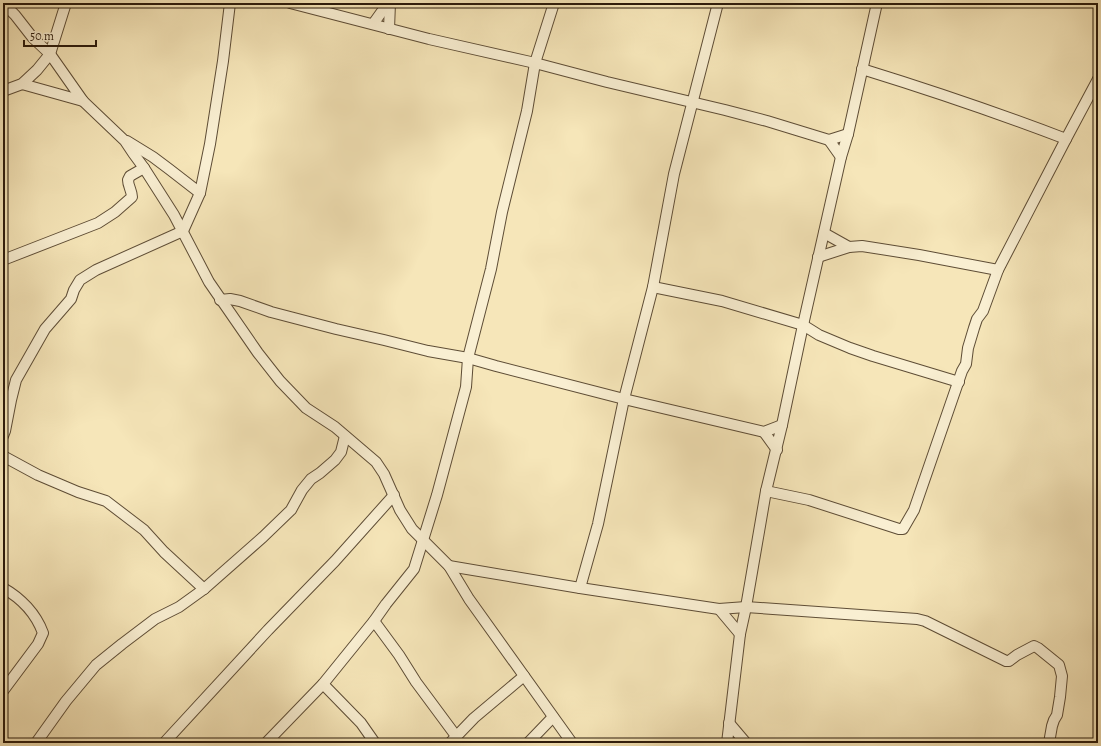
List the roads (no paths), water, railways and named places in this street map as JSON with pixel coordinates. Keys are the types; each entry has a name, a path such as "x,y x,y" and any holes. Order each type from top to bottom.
{"street":[{"path":"3,3 15,15 33,38 50,54 83,101 126,141 164,165 200,193"},
{"path":"3,91 22,84 37,70 50,54 66,3"},
{"path":"3,436 16,380 45,329 71,299 80,280 96,270 182,231 200,193 210,144 223,61 230,3"},
{"path":"290,3 429,39 535,63 767,121 829,140 848,134"},
{"path":"373,24 389,3"},
{"path":"389,3 389,29"},
{"path":"266,743 323,684 374,622 386,604 414,569 448,458 466,387 468,358 491,269 502,212 527,111 535,63 554,3"},
{"path":"580,588 598,524 624,399 653,287 674,174 718,3"},
{"path":"726,743 740,634 766,491 777,450 818,257 848,134 877,3"},
{"path":"862,69 908,83 1066,139"},
{"path":"766,491 809,500 903,529 914,510 958,382 966,364 968,348 977,319 983,311 998,270 1098,78"},
{"path":"22,84 83,101"},
{"path":"829,140 841,158"},
{"path":"126,141 182,231 220,300 258,352 280,381 306,408 335,427 376,462 384,474 400,510 412,529 449,566 469,599 572,743"},
{"path":"3,260 57,240 104,220 132,197 128,180 130,176 144,168"},
{"path":"824,232 849,247"},
{"path":"818,257 849,247 862,246 998,270"},
{"path":"653,287 722,301 803,325 850,348 958,382"},
{"path":"220,300 240,301 271,312 336,329 428,351 468,358 624,399 764,432 782,425"},
{"path":"764,432 777,450"},
{"path":"36,743 66,701 96,665 155,619 179,607 204,589 291,510 302,490 311,479 335,460 341,452 344,436"},
{"path":"3,456 38,475 78,492 106,501 144,530 164,552 204,589"},
{"path":"164,743 268,630 335,561 394,495"},
{"path":"449,566 719,609 746,607 917,620 925,622 1006,661 1009,661 1034,646 1059,665 1062,676 1057,715 1052,726 1049,743"},
{"path":"3,588 11,592 26,604 40,624 43,633 38,644 3,691"},
{"path":"719,609 740,634"},
{"path":"374,622 390,643 453,739 474,718 524,676"},
{"path":"323,684 361,723 375,743"},
{"path":"528,743 553,717"},
{"path":"729,723 746,743"}]}
